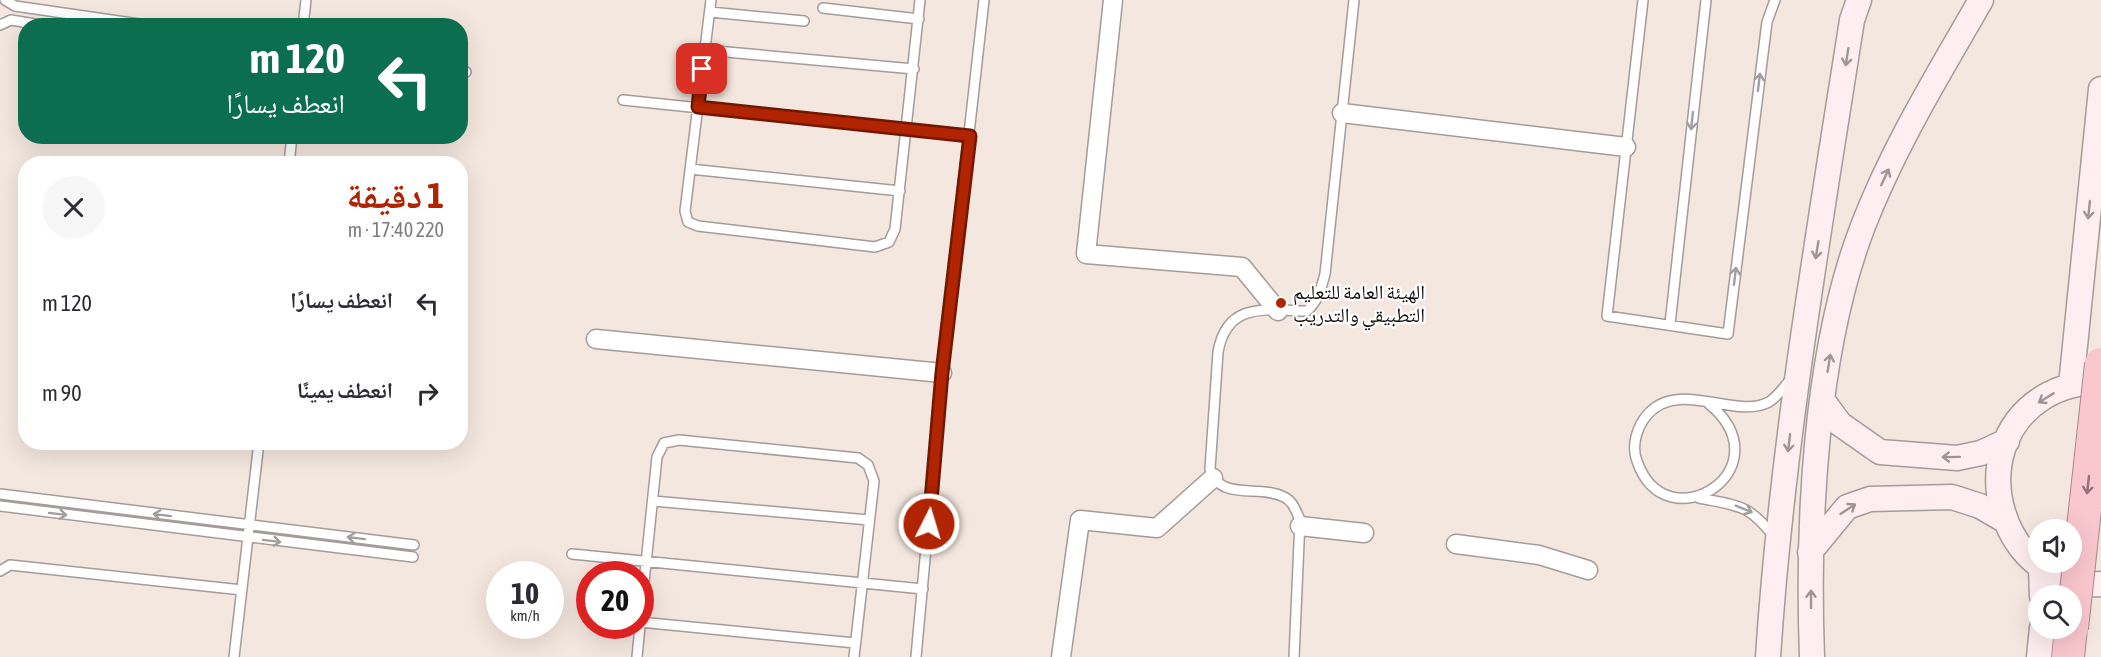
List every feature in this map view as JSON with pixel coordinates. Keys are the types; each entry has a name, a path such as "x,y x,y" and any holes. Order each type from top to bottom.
{"highway":[{"path":"2076,585 2101,364"},
{"path":"2068,657 2070,639"}],"street":[{"path":"1113,0 1086,255 1242,267 1278,310"},
{"path":"1812,657 1810,552 1823,401 1836,320 1863,226 1914,115 1981,0"},
{"path":"1768,657 1777,541 1798,370 1852,7"},
{"path":"2071,385 2101,89"},
{"path":"1342,113 1626,147"},
{"path":"596,339 942,373"},
{"path":"2028,555 2019,546 2004,520 1998,494 1999,466 2007,441 2021,417 2043,398 2071,385 2101,380"},
{"path":"1823,401 1840,424 1880,452 1957,458 1981,453 2007,441"},
{"path":"1061,657 1080,520 1157,528 1213,478"},
{"path":"1810,552 1847,507 1870,499 1952,497 1980,506 2004,520"},
{"path":"1300,526 1364,533"},
{"path":"1456,544 1539,555 1588,570"},
{"path":"2053,573 2065,579 2101,584"},
{"path":"2039,657 2041,639"}],"lane":[{"path":"6,0 15,6 98,18"},
{"path":"304,18 306,0"},
{"path":"711,0 685,217 692,225 875,248 882,246 893,236 914,69 920,0"},
{"path":"916,657 942,373 984,0"},
{"path":"1294,657 1300,526 1293,504 1285,497 1229,489 1213,478 1210,469 1221,338 1229,325 1250,310 1306,311 1315,304 1321,292 1325,274 1354,0"},
{"path":"1643,0 1607,316 1728,334 1767,22 1775,0"},
{"path":"1670,324 1706,0"},
{"path":"823,8 919,19"},
{"path":"710,12 804,21"},
{"path":"0,25 11,20 18,21"},
{"path":"705,50 914,69"},
{"path":"623,100 970,136"},
{"path":"690,170 900,191"},
{"path":"1777,541 1759,517 1748,509 1699,498 1677,499 1656,491 1641,475 1634,454 1636,433 1648,414 1666,401 1687,398 1708,403 1755,405 1767,403 1781,392 1798,370"},
{"path":"1699,498 1716,488 1729,473 1736,453 1733,434 1724,416 1708,403"},
{"path":"647,561 659,449 671,440 858,458 868,465 874,481 854,657"},
{"path":"234,657 258,450"},
{"path":"0,494 414,545"},
{"path":"653,501 869,520"},
{"path":"0,507 413,557"},
{"path":"572,554 638,561"},
{"path":"654,563 923,589"},
{"path":"0,572 10,565 242,590"},
{"path":"654,624 855,643"},
{"path":"637,657 639,639"}],"shaded area":[{"name":"الهيئة العامة للتعليم التطبيقي والتدريب","path":"0,0 2101,0 2101,657 0,657"}],"place":[{"name":"الهيئة العامة للتعليم التطبيقي والتدريب","path":"1281,303"}],"route":[{"path":"702,69 698,107 970,136 942,373 929,524"}]}
